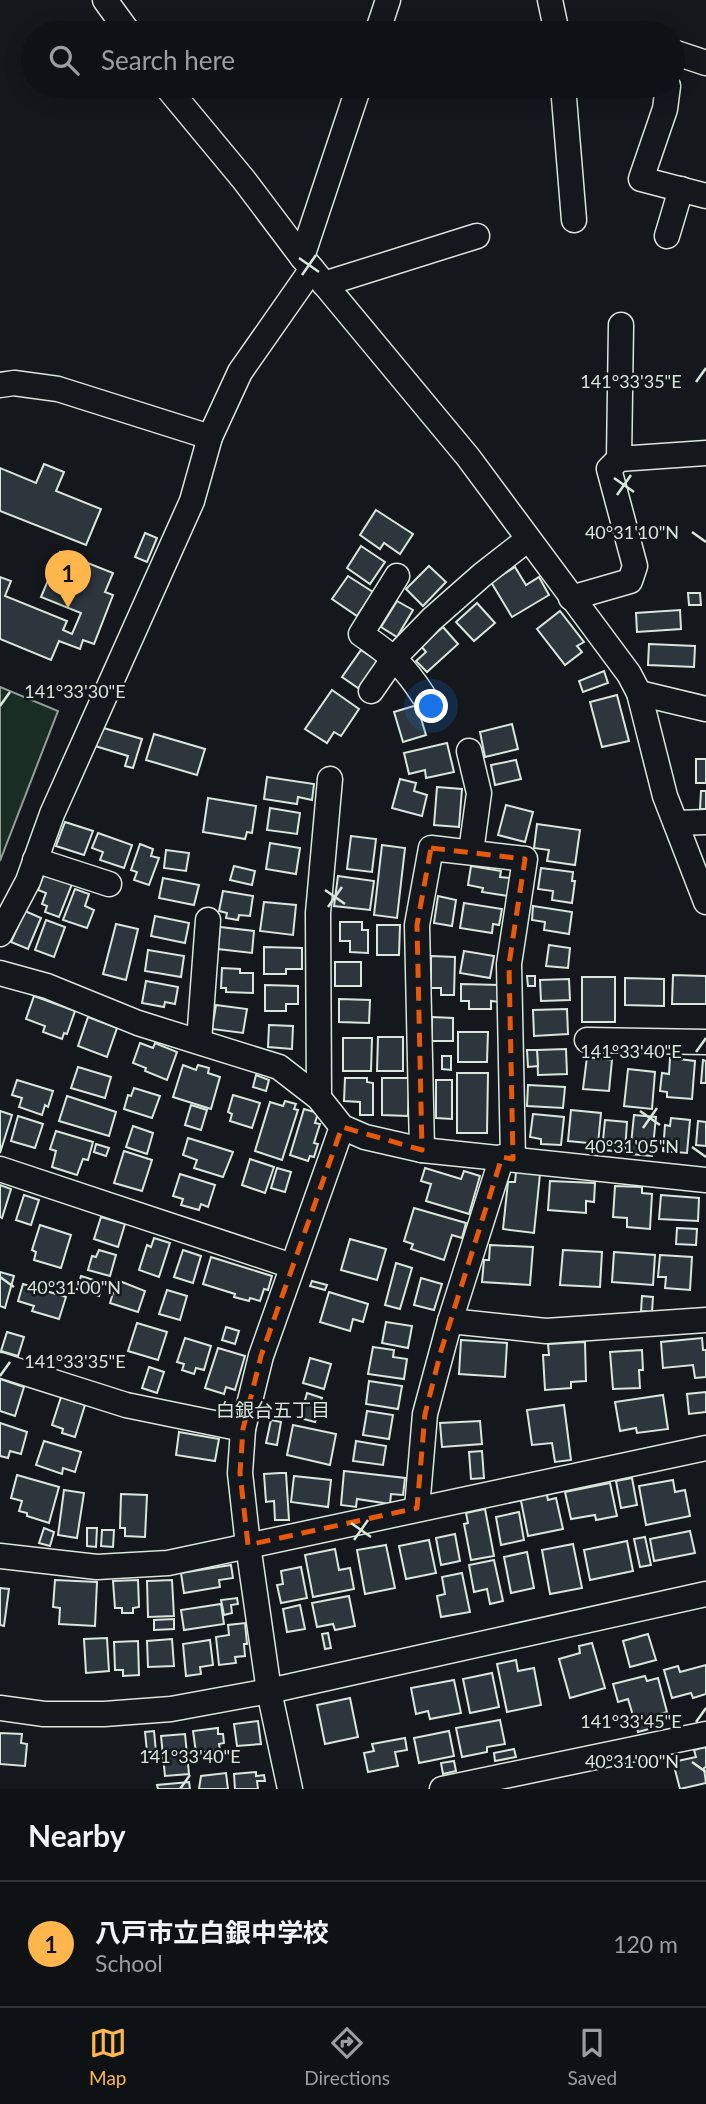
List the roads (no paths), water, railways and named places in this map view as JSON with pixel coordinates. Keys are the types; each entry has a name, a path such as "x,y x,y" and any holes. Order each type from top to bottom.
{"street":[{"path":"105,0 120,21"},
{"path":"381,21 388,0"},
{"path":"550,0 554,21"},
{"path":"685,56 706,63"},
{"path":"176,98 244,180 313,270 468,457 629,674 639,693 665,796 706,902"},
{"path":"0,934 28,881 52,814 192,501 210,437 240,372 313,270 356,98"},
{"path":"564,98 574,220"},
{"path":"666,98 641,179 706,196"},
{"path":"667,236 681,189"},
{"path":"313,270 477,236"},
{"path":"619,459 621,325"},
{"path":"0,385 14,383 58,389 210,437"},
{"path":"572,598 630,581 635,566 609,469 619,459 706,453"},
{"path":"372,691 394,658 442,610 528,539"},
{"path":"397,576 361,634 394,658 408,672 423,695"},
{"path":"639,693 706,709"},
{"path":"468,751 479,793 471,852"},
{"path":"320,1098 318,913 330,779"},
{"path":"676,823 706,822"},
{"path":"417,1508 425,1414 450,1321 508,1158 509,964 524,859 431,848 417,925 422,1150"},
{"path":"36,860 109,884"},
{"path":"199,1041 208,920"},
{"path":"1,978 47,986 138,1023 279,1067 320,1098 342,1127 365,1137 422,1150 706,1180"},
{"path":"586,1040 706,1042"},
{"path":"290,1789 269,1691 248,1545 240,1474 243,1429 261,1356 342,1127"},
{"path":"0,1169 292,1266"},
{"path":"450,1321 546,1331 706,1320"},
{"path":"0,1365 126,1405 243,1429"},
{"path":"0,1556 97,1567 167,1563 706,1448"},
{"path":"0,1708 44,1714 104,1714 171,1709 269,1691 706,1594"},
{"path":"442,1789 706,1734"}],"place":[{"name":"八戸市立白銀中学校","path":"68,608"}],"district":[{"name":"白銀台五丁目","path":"273,1410"}]}
